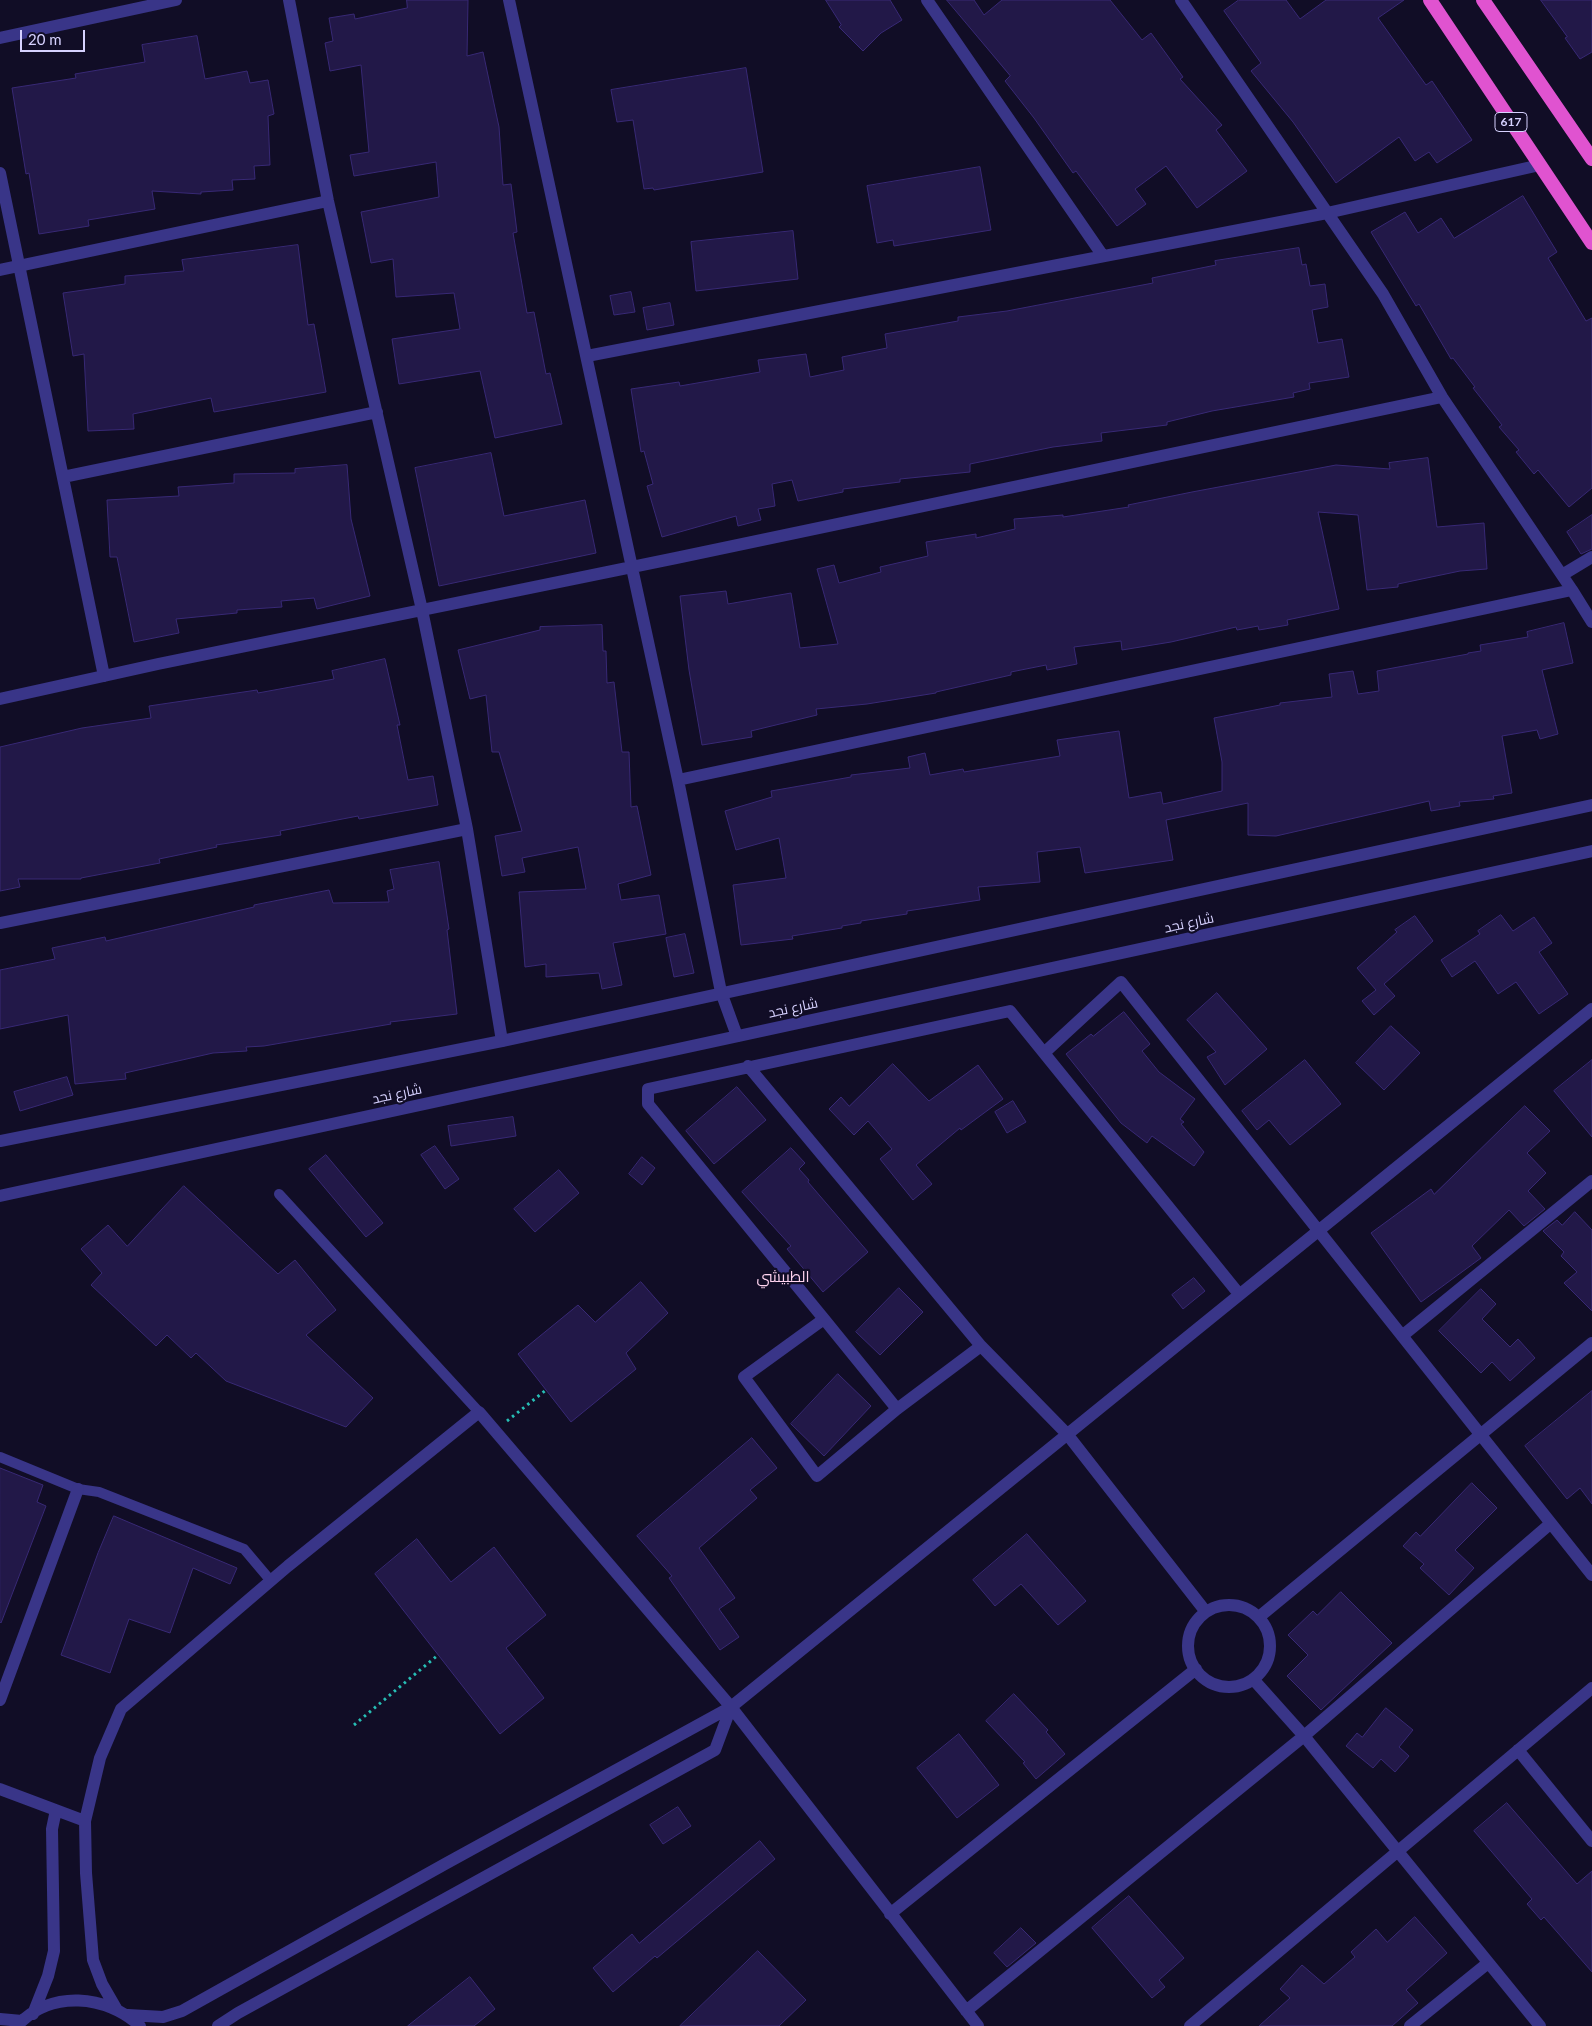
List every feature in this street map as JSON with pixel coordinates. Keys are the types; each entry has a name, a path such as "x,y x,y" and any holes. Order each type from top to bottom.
{"highway":[{"name":"617","path":"1430,0 1592,243"},
{"path":"1483,0 1592,159"}],"street":[{"path":"0,38 176,0"},
{"path":"289,0 328,201 422,610 467,829 502,1041"},
{"path":"510,0 678,780 721,992 737,1036"},
{"path":"926,0 1103,256"},
{"path":"1181,0 1383,294 1442,397 1592,622"},
{"path":"587,356 1327,212 1540,166"},
{"path":"0,173 104,676"},
{"path":"0,270 328,201"},
{"path":"0,699 1442,397"},
{"path":"63,477 376,412"},
{"path":"1562,575 1592,557"},
{"path":"678,780 1572,590"},
{"path":"0,1141 502,1041 721,992 1592,805"},
{"path":"0,923 467,829"},
{"name":"شارع نجد","path":"0,1196 1592,850"},
{"path":"1044,1053 1121,982 1592,1575"},
{"path":"0,2019 24,2020 46,2006 74,2000 102,2003 123,2012 163,2017 182,2011 731,1707 1592,1009"},
{"path":"897,1408 648,1104 648,1089 1010,1011 1239,1294"},
{"path":"748,1066 981,1346 1067,1434 1206,1612"},
{"path":"1402,1336 1592,1181"},
{"path":"824,1319 744,1377 817,1476 897,1408 981,1346"},
{"path":"1259,1617 1592,1343"},
{"path":"140,2026 123,2012 102,1984 94,1960 86,1873 85,1821 100,1758 121,1709 288,1566 479,1412 731,1707 978,2026"},
{"path":"0,1700 78,1489"},
{"path":"966,2011 1304,1736 1550,1524"},
{"path":"1227,1605 1250,1610 1259,1617 1270,1638 1268,1661 1262,1671 1243,1684 1232,1686 1220,1685 1209,1681 1196,1669 1189,1653 1189,1642 1194,1625 1206,1612 1216,1607 1227,1605"},
{"path":"890,1914 1196,1669"},
{"path":"1253,1678 1304,1736 1540,2026"},
{"path":"1190,2026 1592,1688"},
{"path":"218,2026 238,2013 715,1750 731,1707"},
{"path":"1518,1750 1592,1841"},
{"path":"0,1789 85,1821"},
{"path":"24,2020 48,1976 54,1951 52,1829 56,1810"},
{"path":"1410,2026 1488,1963"}],"lane":[{"path":"279,1194 479,1412"},
{"path":"0,1457 78,1489 99,1492 244,1549 271,1581"}],"path":[{"path":"495,1431 546,1390"},
{"path":"354,1725 438,1655"}],"building":[{"path":"407,0 468,0 467,56 483,52 499,127 503,185 511,184 517,232 513,233 527,313 534,312 546,374 550,373 562,424 495,438 480,371 399,384 392,339 460,329 454,293 396,297 393,259 371,263 361,212 439,197 436,162 354,176 350,155 369,152 361,65 330,71 325,43 333,41 329,18 354,14 355,19 407,8"},
{"path":"826,0 890,0 902,20 881,33 863,51 839,27 841,25"},
{"path":"947,0 974,0 984,15 1002,0 1110,0 1142,40 1151,33 1183,77 1180,79 1222,125 1216,130 1247,171 1197,208 1166,166 1135,189 1146,204 1117,226 1076,171 1073,173 1005,81 1010,76"},
{"path":"1239,0 1286,0 1300,19 1326,0 1404,0 1378,18 1426,85 1432,81 1472,140 1437,163 1429,152 1415,161 1399,137 1336,183 1293,122 1251,71 1261,63 1224,11"},
{"path":"1541,0 1592,0 1592,52 1580,59"},
{"path":"197,36 205,79 247,71 250,83 268,80 274,114 268,116 270,165 254,166 255,179 232,180 233,190 201,192 201,194 152,191 155,209 88,220 89,226 39,234 29,173 26,174 12,88 76,78 75,74 145,62 142,45"},
{"path":"746,68 763,172 654,190 653,188 644,189 633,120 617,122 611,90"},
{"path":"980,167 991,230 894,246 893,240 877,243 867,186"},
{"path":"1523,196 1557,252 1548,258 1586,321 1592,318 1592,488 1569,507 1538,470 1534,474 1516,452 1519,450 1499,427 1502,425 1473,388 1475,387 1453,358 1451,359 1419,304 1416,306 1371,232 1405,212 1418,233 1441,218 1454,238"},
{"path":"793,231 798,279 696,291 691,242"},
{"path":"298,245 308,325 314,324 326,392 214,412 211,398 133,414 134,429 88,431 84,354 73,356 63,293 125,284 125,276 184,271 182,260"},
{"path":"1299,248 1302,265 1306,264 1310,286 1325,284 1328,307 1312,310 1318,343 1342,339 1349,377 1309,383 1310,389 1293,393 1294,397 1212,411 1167,422 1167,425 1101,433 1102,441 1053,447 970,464 970,472 900,479 900,482 843,489 843,492 798,501 792,480 772,484 775,506 758,509 761,520 738,526 736,516 662,537 647,486 653,484 644,451 641,452 631,389 679,382 680,386 760,372 758,360 806,354 810,377 844,370 842,357 887,348 885,334 958,321 958,317 1007,311 1153,283 1152,278 1216,265 1215,261"},
{"path":"631,292 635,312 614,315 610,296"},
{"path":"670,303 674,325 647,330 643,308"},
{"path":"491,453 504,516 585,500 596,553 439,586 415,468"},
{"path":"1428,458 1437,527 1484,523 1487,569 1460,571 1398,584 1398,587 1367,590 1358,515 1318,512 1339,609 1287,620 1288,625 1259,630 1258,626 1237,630 1236,627 1171,642 1122,650 1121,641 1074,647 1077,664 1047,670 1046,665 1011,672 1011,675 936,693 867,704 816,709 817,715 751,731 752,737 702,745 689,670 680,596 726,591 728,604 791,593 800,648 838,644 817,569 834,565 839,583 881,572 880,567 928,556 926,542 976,534 976,538 1015,529 1014,519 1063,515 1063,517 1129,507 1128,505 1336,465 1390,469 1389,463"},
{"path":"347,465 351,519 370,596 317,609 314,598 281,601 282,607 237,610 237,613 176,619 179,633 134,642 117,557 110,557 107,500 179,496 178,487 234,483 234,474 295,473 295,469"},
{"path":"1592,515 1592,549 1581,554 1567,532"},
{"path":"1564,623 1573,663 1542,670 1558,734 1540,739 1537,730 1502,736 1512,793 1493,796 1494,799 1459,802 1460,806 1431,811 1429,801 1276,836 1248,835 1248,803 1166,820 1173,860 1085,873 1080,847 1037,852 1040,882 978,887 980,900 907,911 907,914 861,921 861,923 842,926 842,928 792,936 793,939 741,945 733,885 786,878 779,838 736,850 725,811 772,797 771,791 851,777 851,775 910,768 908,757 925,753 930,775 963,769 964,772 1060,756 1057,740 1119,731 1129,798 1161,792 1163,804 1222,791 1222,762 1214,718 1280,705 1280,703 1332,697 1329,674 1353,671 1358,694 1379,691 1377,671 1481,651 1480,645 1528,637 1527,632"},
{"path":"602,625 603,651 606,651 607,683 614,682 622,752 629,752 631,807 637,806 651,875 618,884 621,900 659,895 666,934 613,943 622,985 602,989 599,973 546,977 546,964 525,967 519,892 586,889 578,847 522,858 525,872 502,876 495,836 522,831 499,752 492,752 486,695 470,699 458,650 540,630 540,627"},
{"path":"385,659 400,725 397,725 408,780 433,776 438,805 359,819 358,816 280,831 281,835 216,845 217,847 159,859 160,863 81,879 18,879 20,887 0,891 0,747 82,728 151,718 149,706 257,690 258,693 334,679 332,671"},
{"path":"439,862 449,929 447,930 457,1014 390,1022 391,1024 264,1046 246,1047 247,1051 213,1053 125,1073 126,1079 75,1084 68,1015 0,1029 0,970 55,959 52,948 105,937 106,941 254,907 254,905 329,890 333,903 389,902 387,891 394,889 390,870"},
{"path":"1501,915 1513,931 1534,917 1552,943 1539,952 1568,994 1539,1014 1516,982 1498,994 1475,961 1452,977 1441,960 1480,934 1478,931"},
{"path":"1415,916 1433,941 1384,984 1395,996 1374,1015 1362,1001 1376,990 1357,968 1397,932 1395,930"},
{"path":"685,934 694,973 674,977 666,938"},
{"path":"1217,993 1267,1049 1225,1085 1207,1057 1216,1052 1187,1020"},
{"path":"1124,1012 1150,1044 1142,1051 1159,1072 1195,1099 1180,1119 1184,1122 1181,1124 1204,1152 1194,1166 1152,1136 1147,1143 1121,1123 1066,1054 1091,1034 1093,1036"},
{"path":"1391,1026 1420,1053 1384,1090 1356,1063"},
{"path":"1305,1060 1341,1104 1290,1145 1269,1120 1257,1130 1242,1111"},
{"path":"1592,1060 1592,1137 1554,1091"},
{"path":"893,1064 929,1101 978,1065 1003,1099 961,1130 960,1128 916,1165 932,1184 913,1200 880,1159 892,1149 868,1121 854,1135 829,1109 841,1097 849,1106"},
{"path":"67,1077 73,1095 20,1111 14,1092"},
{"path":"737,1087 766,1120 714,1164 686,1131"},
{"path":"1013,1101 1026,1122 1007,1133 995,1112"},
{"path":"1525,1106 1550,1131 1527,1153 1546,1173 1528,1191 1545,1209 1524,1226 1509,1210 1472,1246 1481,1258 1421,1302 1371,1233 1431,1189 1434,1194"},
{"path":"513,1117 516,1136 451,1146 448,1126"},
{"path":"435,1146 459,1179 445,1189 421,1155"},
{"path":"791,1148 805,1163 799,1169 809,1180 808,1182 868,1252 823,1292 787,1249 791,1246 742,1192"},
{"path":"326,1155 383,1223 366,1237 309,1169"},
{"path":"642,1157 655,1168 642,1185 629,1174"},
{"path":"559,1170 579,1193 535,1232 514,1209"},
{"path":"184,1186 278,1274 295,1260 336,1310 306,1335 373,1398 346,1427 226,1381 196,1353 191,1358 167,1335 156,1346 91,1285 102,1273 81,1249 108,1225 127,1246"},
{"path":"1575,1212 1592,1230 1592,1311 1564,1283 1577,1272 1561,1256 1564,1252 1543,1231 1557,1220 1562,1225"},
{"path":"1194,1278 1205,1291 1183,1309 1172,1295"},
{"path":"641,1282 668,1313 626,1353 636,1369 571,1422 518,1354 578,1305 595,1322"},
{"path":"899,1288 923,1312 880,1355 856,1332"},
{"path":"1481,1289 1496,1304 1482,1319 1510,1347 1518,1339 1535,1358 1510,1381 1492,1362 1481,1373 1439,1331"},
{"path":"838,1374 871,1406 824,1456 791,1424"},
{"path":"1592,1391 1592,1504 1580,1488 1567,1499 1525,1446"},
{"path":"752,1438 777,1468 750,1490 757,1498 699,1548 735,1598 719,1609 739,1637 720,1650 669,1578 672,1576 637,1536"},
{"path":"0,1468 43,1485 37,1502 46,1506 1,1623 0,1622"},
{"path":"1472,1483 1497,1508 1455,1550 1474,1568 1449,1595 1420,1568 1424,1564 1403,1546 1416,1532 1420,1536"},
{"path":"114,1516 237,1568 230,1584 193,1568 170,1633 129,1619 110,1673 61,1655 98,1553"},
{"path":"1027,1534 1086,1601 1058,1625 1021,1584 995,1606 973,1580"},
{"path":"417,1539 451,1582 494,1547 546,1615 506,1648 544,1698 500,1734 375,1574"},
{"path":"1341,1592 1392,1643 1321,1710 1287,1676 1308,1655 1288,1635 1313,1611 1317,1615"},
{"path":"1014,1694 1048,1730 1046,1732 1065,1754 1036,1779 1023,1763 1025,1762 986,1721"},
{"path":"1386,1708 1413,1730 1399,1747 1409,1756 1395,1772 1381,1759 1373,1768 1346,1746 1357,1733 1362,1737"},
{"path":"959,1734 999,1785 957,1818 917,1768"},
{"path":"1507,1803 1577,1884 1592,1871 1592,1972 1544,1917 1541,1920 1527,1904 1532,1899 1474,1831"},
{"path":"678,1807 691,1826 663,1844 650,1825"},
{"path":"760,1841 775,1859 657,1958 655,1956 613,1992 593,1968 632,1934 639,1943"},
{"path":"1129,1896 1184,1958 1159,1980 1165,1987 1152,1998 1092,1928"},
{"path":"1415,1917 1447,1953 1406,1990 1418,2003 1392,2026 1259,2026 1290,1998 1280,1989 1302,1965 1324,1984 1355,1957 1351,1952 1376,1929 1387,1942"},
{"path":"1021,1928 1036,1943 1007,1967 994,1953"},
{"path":"758,1951 806,2000 779,2026 680,2026"},
{"path":"470,1977 495,2009 474,2026 408,2026"}],"district":[{"name":"الطبيشي","path":"783,1277"}]}
